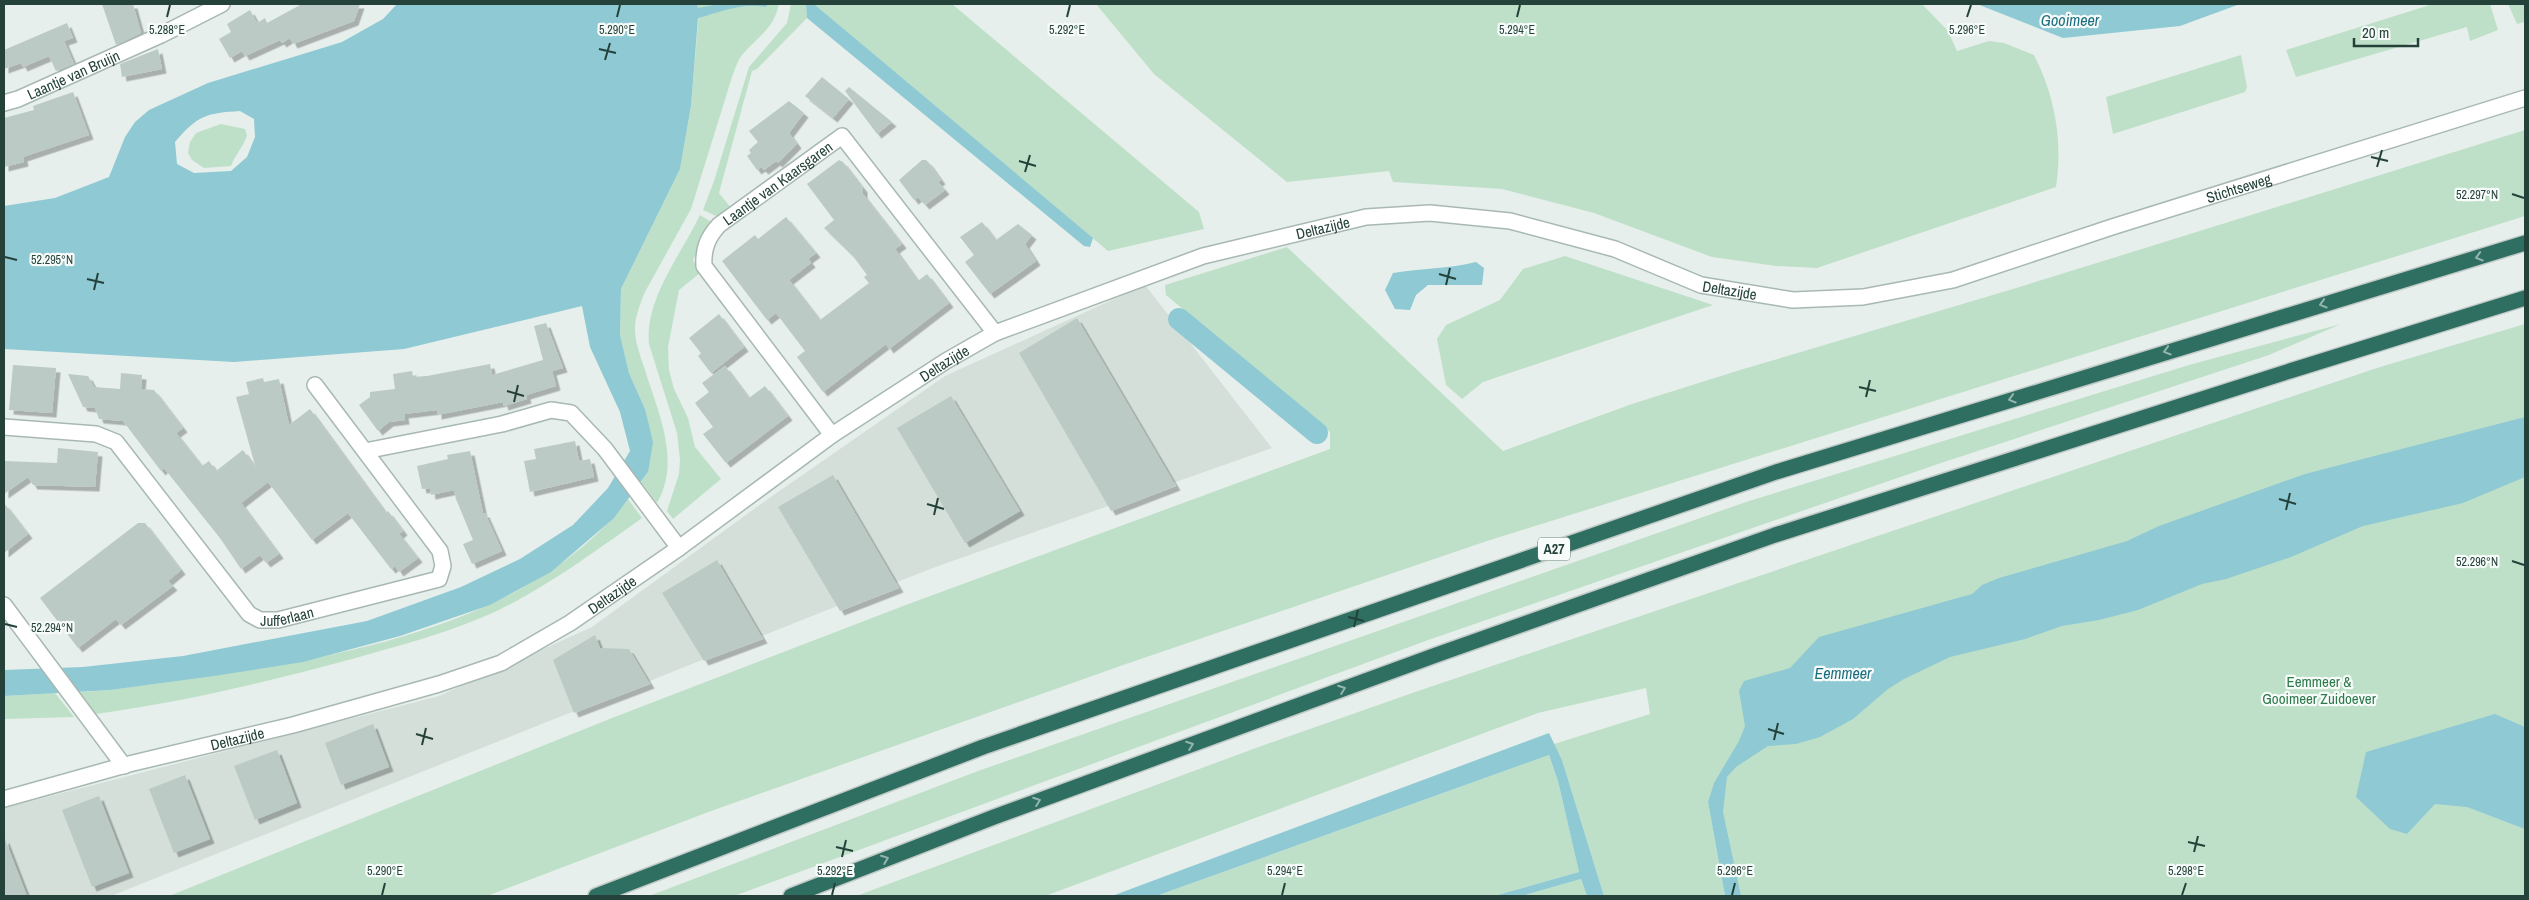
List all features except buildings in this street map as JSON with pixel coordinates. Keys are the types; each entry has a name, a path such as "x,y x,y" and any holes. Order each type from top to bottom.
{"highway":[{"name":"A27","path":"596,896 983,747 1776,472 2525,243"},
{"path":"791,896 994,817 1436,655 1775,535 2525,298"}],"street":[{"name":"Laantje van Bruijn","path":"4,103 18,99 161,35 222,4"},
{"name":"Stichtseweg","path":"1953,280 2121,224 2525,98"},
{"name":"Laantje van Kaarsgaren","path":"832,436 704,266 703,257 710,235 719,225 842,136 995,333"},
{"name":"Deltazijde","path":"4,799 124,766 293,725 439,684 502,663 570,623 679,548 832,436 918,377 995,333 1050,314 1108,289 1204,256 1366,217 1430,213 1510,221 1615,249 1701,285 1793,300 1863,297 1953,280"},
{"name":"Jufferlaan","path":"4,427 96,434 116,442 249,614 260,620 278,620 438,579 444,566 440,551 315,385"},
{"path":"365,451 502,424 551,410 571,413 605,449 679,548"},
{"path":"4,605 124,766"}],"shaded area":[{"path":"1145,285 1272,448 930,569 111,896 4,896 4,808 439,696 592,627 765,501 945,376"}],"green space":[{"path":"697,4 779,4 777,13 769,26 737,63 691,209 645,292 637,315 635,329 637,343 665,435 667,452 667,470 664,487 657,503 641,482 648,472 645,409 629,373 620,335 621,289 680,169 691,106 699,12"},
{"path":"791,4 806,4 807,18 757,69 752,71 719,193 731,208 718,217 703,210 714,181 749,67 787,23"},
{"path":"814,4 952,4 1199,212 1204,229 1108,251"},
{"path":"1096,4 1922,4 1948,31 1957,51 1989,41 2004,43 2034,55 2047,86 2056,119 2058,170 2056,187 1817,268 1776,266 1712,257 1594,213 1502,189 1393,182 1389,171 1287,182 1154,74"},
{"path":"2433,4 2490,4 2498,30 2470,41 2467,27 2296,77 2286,50"},
{"path":"2508,4 2525,4 2525,22 2517,24"},
{"path":"2241,55 2247,87 2245,92 2113,134 2106,97"},
{"path":"221,124 245,129 246,139 231,166 204,168 192,160 188,153 190,142 196,133"},
{"path":"2525,130 2525,216 1484,542 1126,664 711,811 487,896 169,896 612,718 911,603 1330,449 1330,432 1166,295 1165,285 1287,247 1503,451 1632,404 1740,370 2013,289"},
{"path":"700,215 713,223 708,226 693,260 700,273 679,290 668,347 669,370 674,389 688,418 695,447 721,479 673,519 667,511 679,474 680,460 677,433 649,344 649,327 658,294"},
{"path":"1565,256 1713,305 1483,382 1462,399 1446,385 1437,339 1446,325 1500,300 1523,269"},
{"path":"2341,324 2269,355 1941,463 1431,639 734,896 649,896 978,771 1746,502 2189,365"},
{"name":"Eemmeer & Gooimeer Zuidoever","path":"2525,324 2525,896 1735,896 1714,784 1708,802 1725,896 1604,896 1562,760 1554,744 1650,714 1646,688 1538,713 1045,896 856,896 1264,745 1418,691 2380,367"},
{"path":"628,499 642,518 536,590 499,610 445,631 288,676 225,691 128,709 96,714 80,692 176,681 319,657 391,640 460,617 525,587 581,548"},
{"path":"55,693 74,717 4,719 4,696"},
{"path":"1549,755 1558,781 1579,872 1494,896 1156,896"},
{"path":"1581,879 1587,896 1521,896"}],"water":[{"path":"397,4 697,4 698,8 719,4 768,4 766,7 748,6 732,8 698,18 691,106 680,169 621,289 620,335 629,373 645,409 653,442 648,472 614,518 551,572 490,605 400,636 303,662 110,690 4,696 4,670 83,667 183,656 367,621 461,587 520,559 573,525 608,488 630,451 620,412 590,347 582,306 404,349 234,362 4,349 4,206 55,198 109,177 125,137 135,122 149,110 208,83 342,42 383,19","holes":["240,111 254,119 255,137 247,157 231,171 194,173 177,164 175,142 197,121 219,113"]},
{"path":"806,4 814,4 1093,238 1090,247 1084,246 807,18"},
{"name":"Gooimeer","path":"1977,4 2240,4 2180,26 2063,38"},
{"path":"1476,262 1484,268 1482,285 1428,285 1416,295 1410,310 1395,309 1385,290 1393,273"},
{"name":"Eemmeer","path":"2525,417 2525,477 2463,503 2363,526 2291,557 2226,579 2202,584 2138,610 2099,620 2062,626 2025,639 1950,657 1904,679 1888,689 1853,719 1820,737 1796,744 1768,746 1736,767 1727,777 1723,812 1741,896 1725,896 1708,802 1714,783 1739,741 1745,726 1739,691 1744,681 1790,668 1819,637 1972,594 1982,585 1999,578 2127,541 2159,526 2305,474"},
{"path":"2495,714 2525,727 2525,829 2467,807 2435,804 2407,834 2390,829 2356,797 2366,752"},
{"path":"1549,733 1562,760 1604,896 1587,896 1581,879 1521,896 1494,896 1579,872 1558,781 1549,755 1156,896 1112,896"}],"waterway":[{"path":"1179,319 1317,433"}]}
